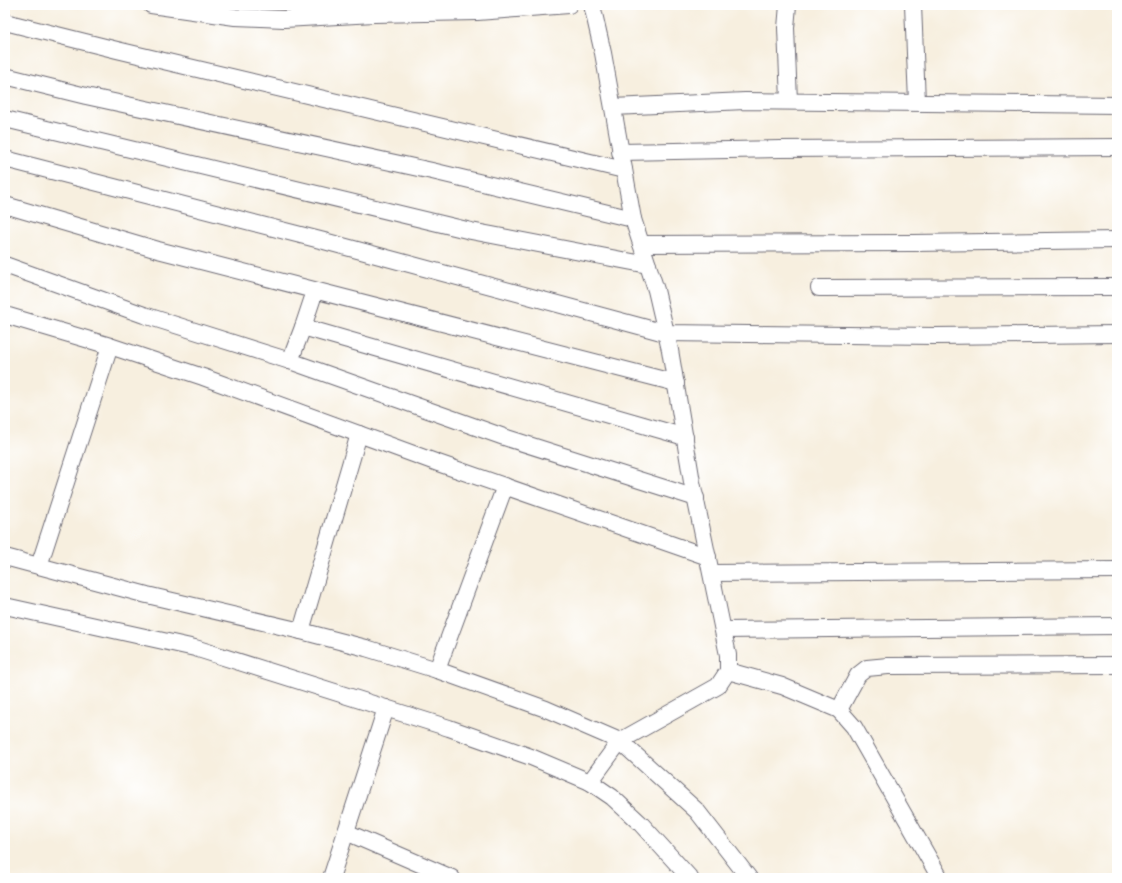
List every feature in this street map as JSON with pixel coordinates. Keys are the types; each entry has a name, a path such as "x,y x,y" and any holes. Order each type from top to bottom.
{"street":[{"path":"151,5 235,17 284,20 374,14 476,12 569,5"},
{"path":"590,782 620,741 718,686 728,671 728,655 696,498 670,350 656,290 633,220 603,53 592,5"},
{"path":"788,5 786,28 789,101"},
{"path":"913,5 917,102"},
{"path":"5,22 624,170"},
{"path":"5,76 86,96 432,171 633,220"},
{"path":"613,107 745,101 917,102 1117,106"},
{"path":"5,119 471,231 648,265"},
{"path":"620,152 780,149 1117,147"},
{"path":"5,159 332,243 665,333 936,336 1117,334"},
{"path":"5,205 158,250 676,384"},
{"path":"641,244 914,243 1117,240"},
{"path":"5,265 144,315 290,362 504,437 696,498"},
{"path":"819,288 1117,287"},
{"path":"290,362 304,327 315,291"},
{"path":"5,315 110,346 203,377 359,434 708,557"},
{"path":"304,327 685,437"},
{"path":"39,566 110,346"},
{"path":"302,631 359,434"},
{"path":"437,670 505,486"},
{"path":"5,557 147,594 302,631 437,670 546,709 620,741 697,811 749,878"},
{"path":"712,573 1117,570"},
{"path":"5,606 194,648 449,728 531,757 590,782 612,797 641,824 690,878"},
{"path":"723,630 1117,626"},
{"path":"839,710 858,675 867,668 888,666 1117,666"},
{"path":"728,671 782,686 839,710 854,727 940,878"},
{"path":"331,878 386,708"},
{"path":"346,832 452,878"}]}
